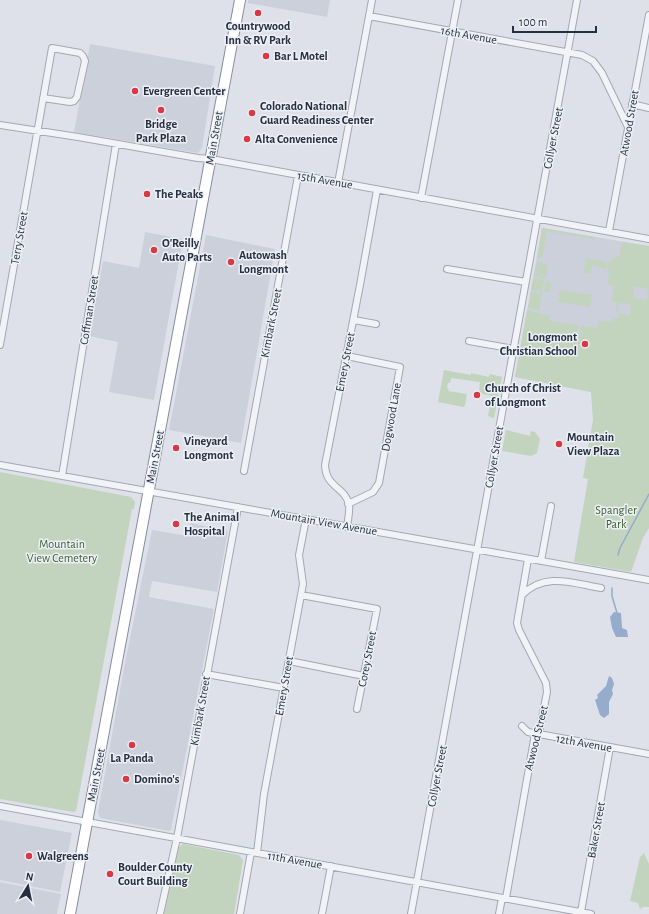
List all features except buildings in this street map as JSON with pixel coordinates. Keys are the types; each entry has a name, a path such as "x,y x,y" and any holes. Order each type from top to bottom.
{"highway":[{"name":"Main Street","path":"70,914 240,0"}],"street":[{"path":"338,183 372,0"},
{"path":"420,198 458,0"},
{"name":"Collyer Street","path":"411,914 577,0"},
{"name":"Atwood Street","path":"609,231 632,104 647,38 649,15"},
{"name":"16th Avenue","path":"369,16 582,55 596,65 602,73 628,127"},
{"name":"Terry Street","path":"0,345 37,130 52,48 80,53 85,61 77,97 74,101 70,102 43,98"},
{"path":"632,104 649,108"},
{"name":"15th Avenue","path":"0,125 211,159 298,176 649,238"},
{"name":"Coffman Street","path":"62,476 116,144"},
{"name":"Kimbark Street","path":"244,471 298,176"},
{"name":"Emery Street","path":"348,504 341,491 328,480 325,473 325,465 354,320 377,190"},
{"path":"447,269 526,282"},
{"path":"0,296 8,297"},
{"path":"354,320 376,324"},
{"path":"469,341 514,348"},
{"name":"Dogwood Lane","path":"347,356 400,367 379,483 373,492 348,504"},
{"name":"Mountain View Avenue","path":"0,465 649,580"},
{"path":"347,527 349,515 348,504"},
{"path":"541,561 551,506"},
{"name":"Kimbark Street","path":"160,914 177,838 206,674 238,507"},
{"name":"Emery Street","path":"240,914 254,852 303,584 299,555 306,519"},
{"name":"Atwood Street","path":"499,914 504,898 535,734 540,728 547,692 546,683 519,630 517,623 528,559"},
{"path":"522,595 528,588 547,581 557,580 601,588"},
{"name":"Corey Street","path":"301,595 376,610 357,709"},
{"path":"289,661 364,676"},
{"path":"206,674 284,688"},
{"name":"12th Avenue","path":"522,726 528,732 535,734 649,754"},
{"name":"Baker Street","path":"581,912 610,747"},
{"name":"11th Avenue","path":"0,806 591,914"},
{"path":"322,914 331,866"}],"shaded area":[{"path":"248,0 330,0 327,17 248,3"},
{"path":"90,44 215,66 202,148 198,153 74,132"},
{"name":"Longmont Christian School","path":"542,228 649,246 649,399 591,392 515,377"},
{"path":"145,232 183,239 154,400 109,392 118,342 89,336 103,261 139,268"},
{"path":"206,235 275,249 241,443 169,430"},
{"path":"190,523 228,531 217,592 152,581 149,597 214,609 171,830 169,831 100,818 98,812 124,668 152,530 188,536"},
{"path":"0,820 72,833 60,892 0,880"},
{"path":"0,882 61,894 57,914 0,914"}],"green space":[{"path":"542,228 594,237 594,239 547,231 542,258 537,257"},
{"name":"Spangler Park","path":"622,242 649,246 649,528 643,538 631,572 574,562 588,479 583,478 593,420 591,392 515,377 527,310 550,316 549,321 578,325 575,349 577,349 581,326 597,328 599,320 613,322 614,318 618,318 619,313 630,315 631,304 620,302 618,311 616,311 617,303 612,302 614,286 607,284 609,275 608,263 614,257 619,257","holes":["634,286 648,289 647,300 633,298"]},
{"path":"586,258 607,262 607,269 592,265 590,274 584,273"},
{"path":"537,262 548,264 545,279 534,276"},
{"path":"533,278 544,280 542,292 531,290"},
{"path":"546,281 551,282 550,292 544,291"},
{"path":"560,290 592,295 590,307 558,302"},
{"path":"531,292 542,294 539,311 528,308"},
{"path":"444,370 471,375 471,373 489,377 490,374 502,377 494,418 488,416 492,396 479,393 480,382 451,378 450,383 448,383 448,391 467,394 464,407 438,402"},
{"path":"506,430 530,436 531,431 535,432 540,439 537,453 531,456 502,451"},
{"name":"Mountain View Cemetery","path":"0,472 131,497 135,502 134,509 132,509 76,811 73,812 0,799"},
{"path":"183,844 239,855 243,860 234,914 164,914 178,848"},
{"path":"644,853 649,864 649,907 643,907 640,909 638,903 630,901 640,857"}],"water":[{"path":"614,612 621,613 622,628 627,630 628,637 616,637 612,628 610,617"},
{"path":"609,676 612,678 614,684 612,690 613,694 609,702 609,714 604,718 600,715 595,700 598,698 597,695 606,686"}],"waterway":[{"path":"618,555 620,548 649,494"},
{"path":"612,588 612,596 617,613"}],"place":[{"name":"Countrywood Inn & RV Park","path":"258,13"},
{"name":"Bar L Motel","path":"266,56"},
{"name":"Evergreen Center","path":"135,91"},
{"name":"Bridge Park Plaza","path":"161,110"},
{"name":"Colorado National Guard Readiness Center","path":"252,113"},
{"name":"Alta Convenience","path":"247,139"},
{"name":"The Peaks","path":"147,194"},
{"name":"O'Reilly Auto Parts","path":"154,250"},
{"name":"Autowash Longmont","path":"231,262"},
{"name":"Longmont Christian School","path":"585,344"},
{"name":"Church of Christ of Longmont","path":"477,395"},
{"name":"Mountain View Plaza","path":"559,444"},
{"name":"Vineyard Longmont","path":"176,448"},
{"name":"The Animal Hospital","path":"176,524"},
{"name":"La Panda","path":"132,745"},
{"name":"Domino's","path":"126,779"},
{"name":"Walgreens","path":"29,856"},
{"name":"Boulder County Court Building","path":"110,874"}]}
